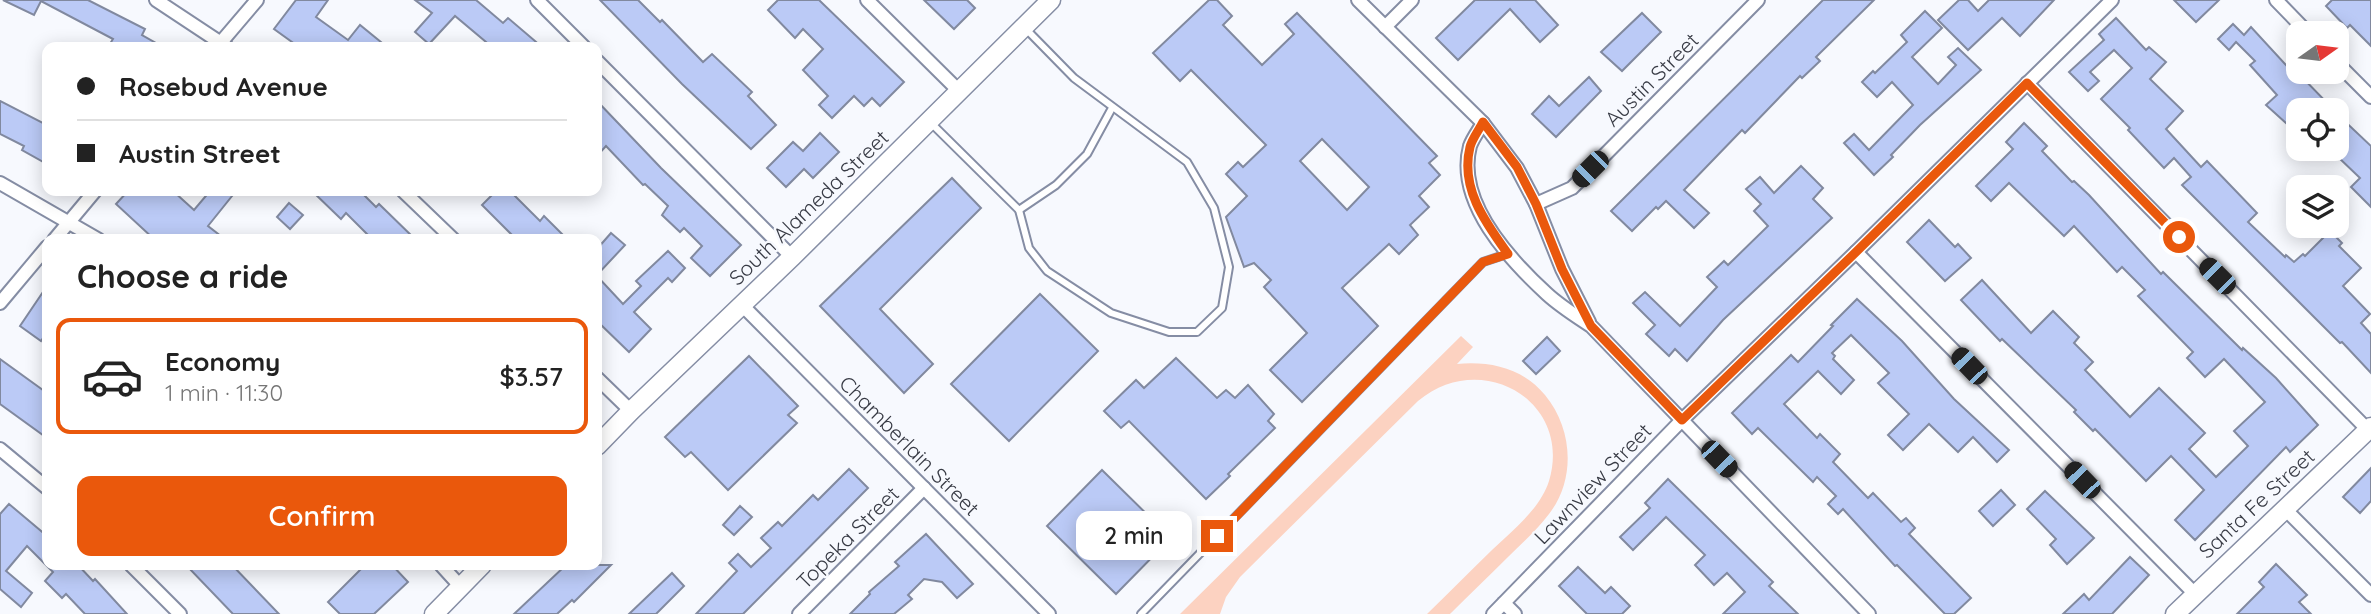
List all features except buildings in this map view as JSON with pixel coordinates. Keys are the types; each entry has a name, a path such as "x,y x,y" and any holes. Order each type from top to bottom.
{"main road":[{"name":"South Alameda Street","path":"602,441 1051,0"},
{"name":"Santa Fe Street","path":"2175,614 2370,429"},
{"path":"434,614 477,570"}],"street":[{"path":"156,0 215,42"},
{"path":"224,42 257,0"},
{"path":"537,0 578,42"},
{"path":"867,0 960,92"},
{"path":"1358,0 1483,122 1517,167 1536,204 1562,269 1591,326"},
{"path":"1385,27 1412,0"},
{"name":"Austin Street","path":"1536,204 1572,188 1758,0"},
{"name":"Lawnview Street","path":"1493,614 1682,420 2112,0"},
{"path":"2276,0 2296,21"},
{"path":"602,66 792,257"},
{"path":"2349,75 2371,97"},
{"path":"2027,83 2370,429"},
{"path":"1483,122 1471,145 1468,167 1472,196 1483,219 1508,254 1548,296 1591,326 1869,614"},
{"path":"0,183 90,234"},
{"path":"59,234 91,196"},
{"path":"408,196 448,234"},
{"path":"1856,252 2195,594"},
{"path":"0,303 42,253"},
{"name":"Chamberlain Street","path":"742,305 1049,614"},
{"path":"602,383 631,411"},
{"path":"0,449 42,484"},
{"name":"Topeka Street","path":"799,614 924,488"},
{"path":"2285,509 2371,595"},
{"path":"136,570 180,614"},
{"path":"446,570 461,587"},
{"path":"1504,603 1515,614"}],"lane":[{"path":"930,121 1019,210 1029,247 1047,271 1111,313 1169,332 1197,332 1222,308 1229,267 1214,208 1187,162 1074,78 1024,27"},
{"path":"1019,210 1056,185 1087,154 1112,108"},
{"path":"1141,614 1483,262 1508,254"}],"shaded area":[{"path":"1461,336 1473,347 1457,364 1494,365 1527,378 1545,395 1561,423 1568,454 1564,485 1558,500 1540,526 1450,614 1427,614 1539,501 1549,481 1553,452 1548,427 1535,407 1516,391 1493,382 1468,380 1443,386 1418,401 1240,577 1226,597 1220,614 1180,614"}],"route":[{"path":"1217,536 1483,262 1508,254 1483,219 1472,196 1468,167 1471,145 1483,122 1517,167 1536,204 1562,269 1591,326 1682,420 2027,83 2179,237"}]}
